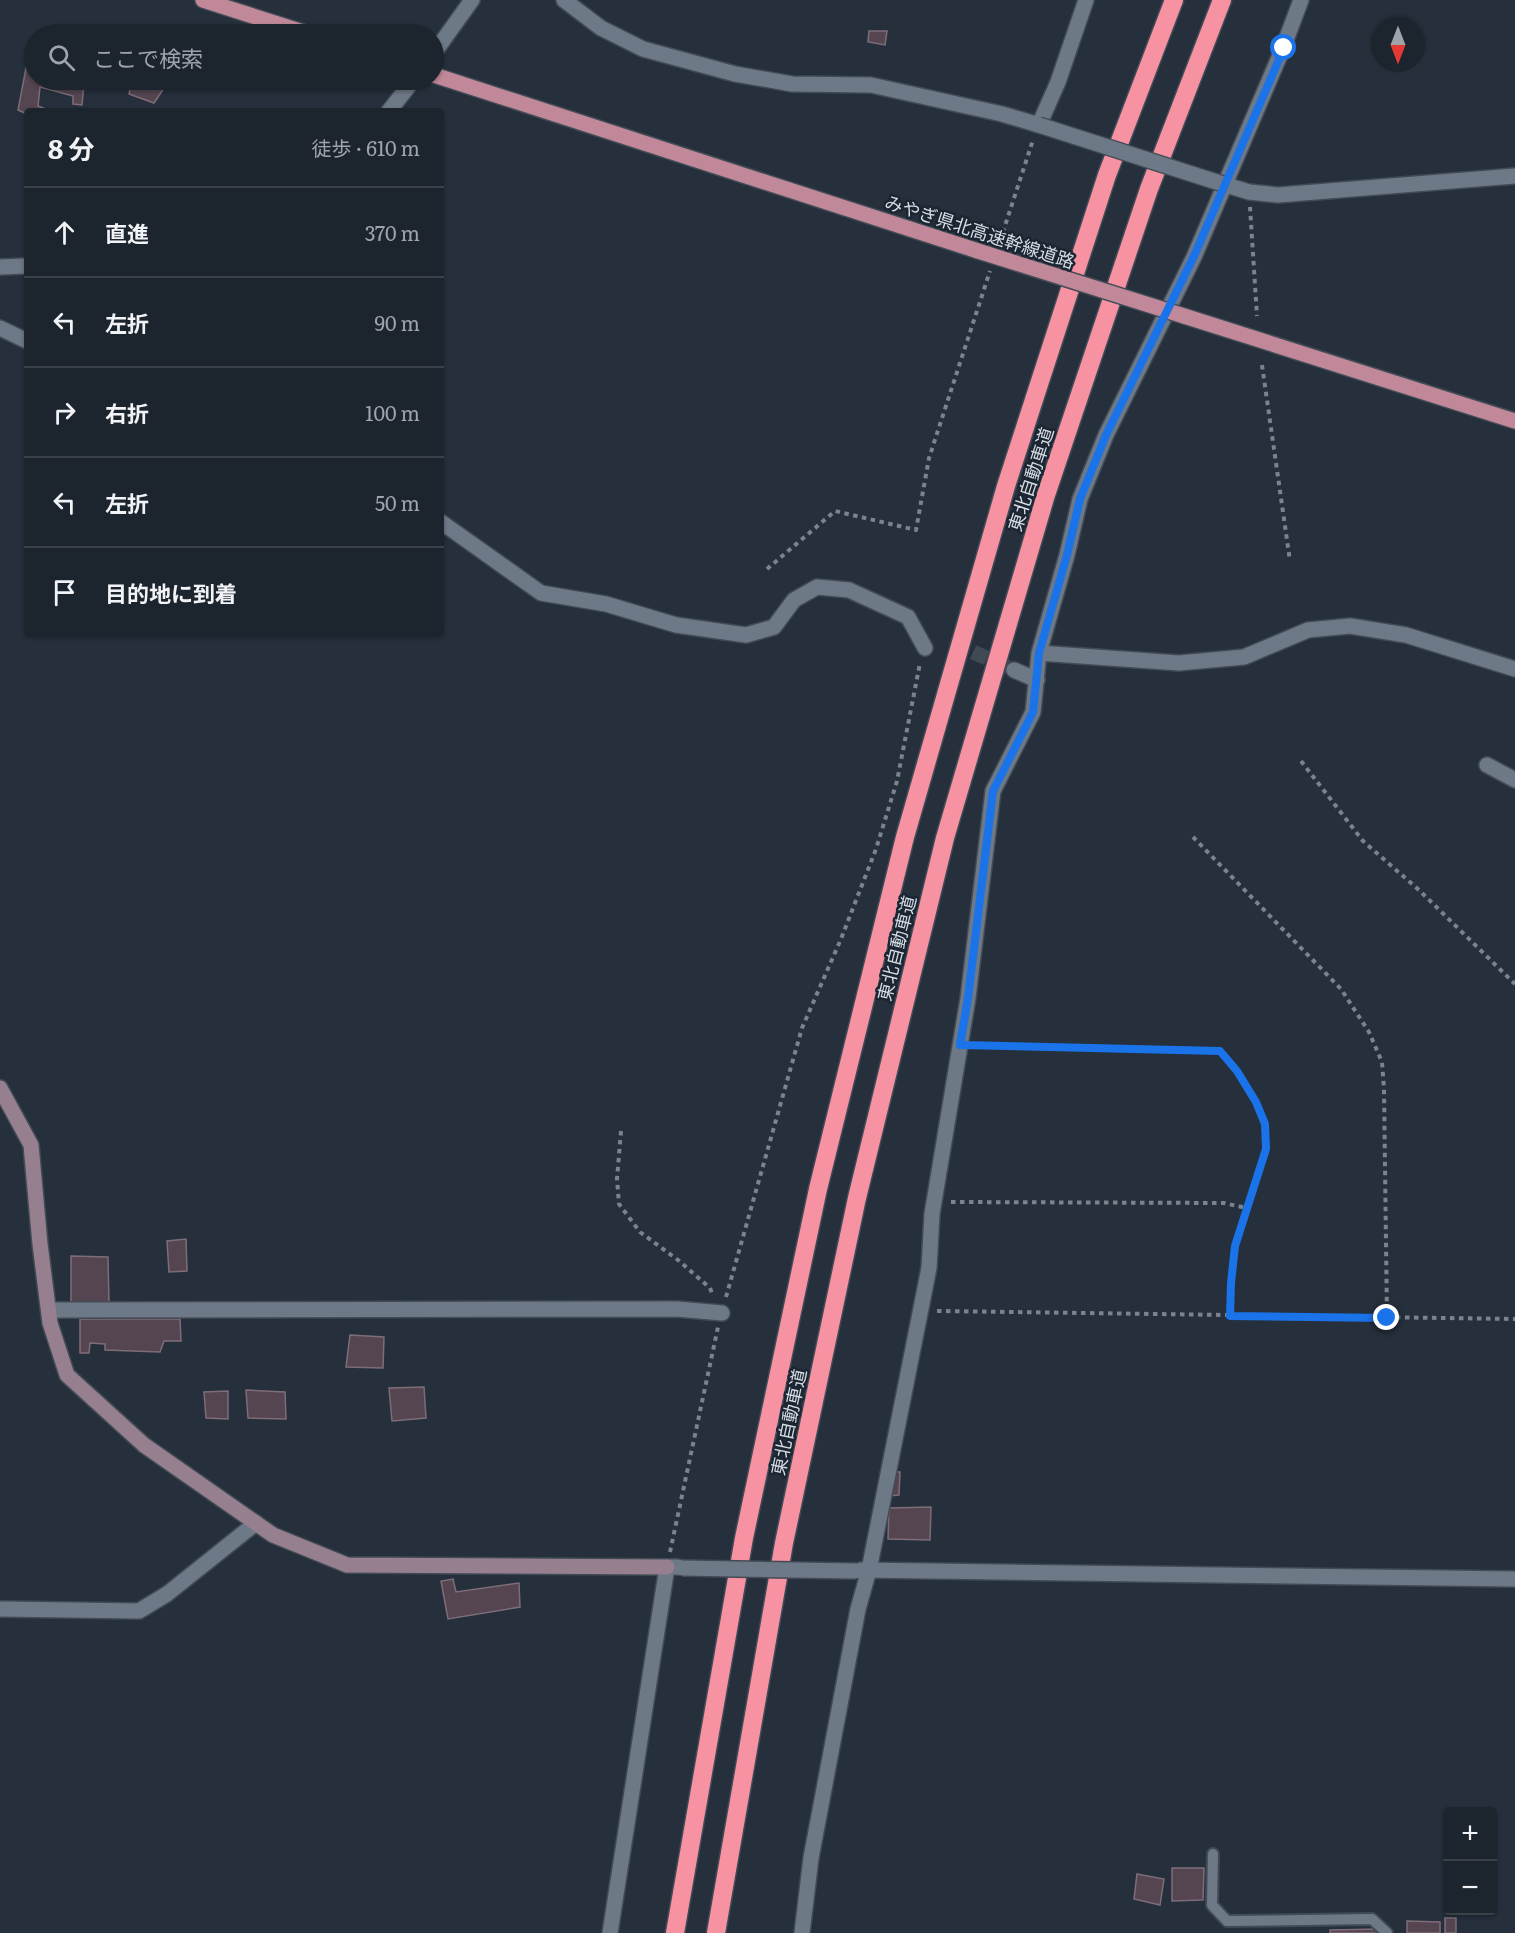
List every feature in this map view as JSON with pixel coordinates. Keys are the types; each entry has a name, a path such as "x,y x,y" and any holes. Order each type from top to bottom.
{"highway":[{"name":"東北自動車道","path":"675,1933 744,1538 818,1189 905,837 1005,486 1107,175 1174,0"},
{"name":"東北自動車道","path":"716,1933 786,1531 857,1198 945,838 1045,498 1149,189 1222,0"}],"main road":[{"path":"202,0 278,24"},
{"name":"みやぎ県北高速幹線道路","path":"444,78 1515,421"}],"street":[{"path":"444,38 472,0"},
{"path":"564,0 601,28 643,49 735,74 792,84 871,85 1002,114 1249,192 1278,195 1515,176"},
{"path":"1039,125 1058,82 1086,0"},
{"path":"802,1933 811,1857 858,1609 863,1570 929,1268 934,1202 968,998 993,791 1033,712 1039,653 1067,555 1080,499 1106,435 1194,256 1223,184 1284,48 1301,0"},
{"path":"391,108 406,90"},
{"path":"0,267 24,266"},
{"path":"0,328 24,340"},
{"path":"444,524 541,593 606,604 676,625 746,634 774,627 794,600 817,587 849,590 909,617 925,648"},
{"path":"1039,653 1179,663 1244,657 1308,630 1350,626 1406,634 1515,669"},
{"path":"1014,670 1037,680"},
{"path":"1487,765 1515,780"},
{"path":"0,1088 31,1145 50,1323 67,1375 144,1445 256,1523 273,1534 348,1565 675,1567 1515,1579"},
{"path":"49,1310 677,1309 722,1313"},
{"path":"0,1610 139,1611 166,1594 256,1523"},
{"path":"610,1933 675,1567"}],"lane":[{"path":"1213,1854 1212,1905 1227,1921 1372,1919 1387,1933"}],"path":[{"path":"998,247 1039,125"},
{"path":"1249,192 1257,316"},
{"path":"767,569 835,511 916,530 929,458 991,269"},
{"path":"1262,365 1290,561"},
{"path":"675,1567 722,1313 802,1028 841,939 880,838 897,782 919,664 925,648"},
{"path":"1301,761 1363,841 1419,890 1515,984"},
{"path":"1193,837 1341,990 1369,1032 1382,1062 1387,1318"},
{"path":"960,1045 1220,1051 1237,1071 1256,1102 1265,1124 1266,1149 1235,1246 1230,1316"},
{"path":"621,1131 617,1179 619,1204 640,1232 678,1260 710,1288 722,1313"},
{"path":"934,1202 1224,1203 1246,1208"},
{"path":"920,1311 1515,1319"}],"building":[{"path":"869,31 887,31 885,45 868,42"},
{"path":"24,78 24,90 40,90 38,106 43,108 24,108 24,113 18,110"},
{"path":"51,90 83,90 82,105 73,104 73,96"},
{"path":"130,90 163,90 154,103 129,94"},
{"path":"186,1239 187,1271 169,1272 167,1241"},
{"path":"71,1256 108,1257 109,1303 71,1303"},
{"path":"80,1319 180,1319 181,1341 164,1341 160,1352 105,1350 105,1344 90,1343 89,1353 80,1353"},
{"path":"350,1335 384,1337 383,1368 346,1367"},
{"path":"424,1387 426,1418 392,1421 389,1388"},
{"path":"246,1390 285,1392 286,1419 248,1418"},
{"path":"228,1391 228,1419 206,1418 204,1392"},
{"path":"890,1472 900,1472 899,1495 889,1496"},
{"path":"931,1507 930,1540 888,1539 889,1508"},
{"path":"453,1579 456,1592 519,1583 520,1607 448,1619 441,1581"},
{"path":"1172,1868 1204,1868 1203,1900 1172,1901"},
{"path":"1137,1874 1164,1879 1160,1905 1134,1899"},
{"path":"1445,1918 1456,1918 1456,1933 1445,1933"},
{"path":"1407,1921 1440,1922 1440,1933 1407,1933"},
{"path":"1380,1929 1380,1933 1330,1933 1330,1930"}],"tunnel":[{"path":"952,643 1014,670"}],"route":[{"path":"1284,48 1223,184 1194,256 1106,435 1080,499 1067,555 1039,653 1033,712 993,791 968,998 960,1045 1220,1051 1237,1071 1256,1102 1265,1124 1266,1149 1235,1246 1230,1316 1387,1318"}]}
